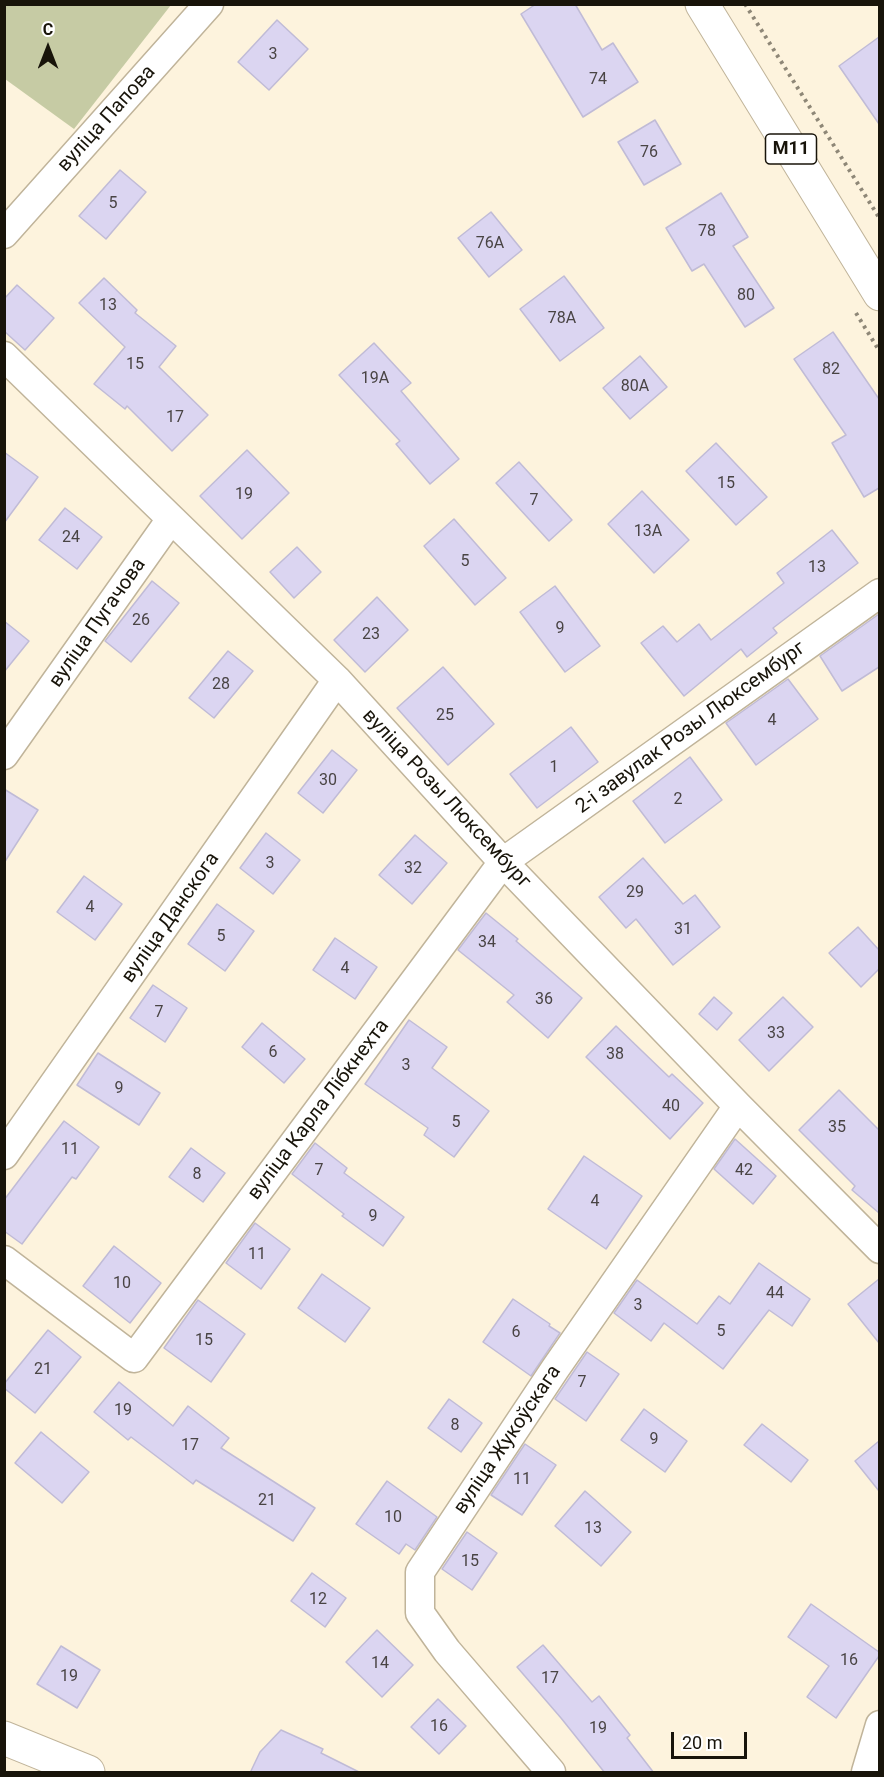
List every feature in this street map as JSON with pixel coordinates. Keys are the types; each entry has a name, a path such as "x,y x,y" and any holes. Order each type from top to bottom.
{"main road":[{"name":"М11","path":"702,4 879,294"},
{"path":"4,1738 88,1773"}],"street":[{"name":"вуліца Папова","path":"4,234 209,4"},
{"name":"вуліца Розы Люксембург","path":"4,356 337,680 504,862 879,1249"},
{"name":"вуліца Пугачова","path":"4,755 14,721 171,519"},
{"name":"2-і завулак Розы Люксембург","path":"504,862 879,593"},
{"name":"вуліца Данскога","path":"4,1155 337,680"},
{"name":"вуліца Карла Лібкнехта","path":"4,1260 134,1358 504,862"},
{"name":"вуліца Жукоўскага","path":"551,1773 447,1652 420,1613 420,1572 555,1370 738,1106"},
{"path":"867,1773 879,1725"}],"path":[{"path":"745,4 879,219"}],"green space":[{"path":"5,4 171,5 74,129 5,79"}],"building":[{"path":"536,4 575,4 602,50 613,43 638,82 583,117 521,14"},
{"path":"277,20 308,49 269,90 238,62"},
{"path":"879,37 879,124 839,66"},
{"path":"655,120 681,164 644,185 618,142"},
{"path":"120,170 146,192 106,239 79,216"},
{"path":"721,193 748,237 733,246 774,308 745,327 704,264 692,271 666,228"},
{"path":"491,212 522,250 489,277 458,238"},
{"path":"564,276 604,328 560,361 520,309"},
{"path":"104,278 137,310 135,313 176,346 159,367 208,415 172,451 127,406 125,409 94,384 125,347 79,303"},
{"path":"17,285 54,318 25,350 4,331 4,299"},
{"path":"833,332 879,399 879,488 864,497 832,443 846,435 794,359"},
{"path":"374,343 411,383 401,391 459,459 430,484 396,444 400,441 339,375"},
{"path":"640,356 667,387 630,419 603,388"},
{"path":"716,443 767,497 736,525 686,471"},
{"path":"247,450 289,493 242,539 200,496"},
{"path":"4,452 38,477 4,523"},
{"path":"519,462 572,520 549,541 496,483"},
{"path":"642,491 689,540 654,573 608,524"},
{"path":"65,508 102,537 77,569 39,540"},
{"path":"454,519 506,578 475,605 424,546"},
{"path":"832,530 858,563 773,628 777,633 747,657 741,649 684,696 641,643 663,626 677,642 699,624 711,640 784,583 777,573"},
{"path":"297,547 321,572 294,598 270,572"},
{"path":"152,581 179,603 131,662 105,641"},
{"path":"555,586 600,646 565,672 520,612"},
{"path":"377,597 408,630 365,672 334,640"},
{"path":"879,614 879,667 842,691 820,656"},
{"path":"4,621 29,641 4,672"},
{"path":"228,651 253,671 214,718 189,698"},
{"path":"443,667 494,724 448,765 397,708"},
{"path":"788,679 818,719 756,765 726,723"},
{"path":"571,727 598,762 537,808 510,774"},
{"path":"332,750 357,770 323,813 298,793"},
{"path":"690,757 722,800 665,843 633,801"},
{"path":"4,789 38,810 4,863"},
{"path":"266,833 300,860 273,894 240,868"},
{"path":"415,835 447,863 412,904 379,875"},
{"path":"643,858 683,904 695,895 720,927 673,965 636,919 626,928 599,897"},
{"path":"84,876 122,904 95,940 57,912"},
{"path":"217,904 254,931 225,971 188,944"},
{"path":"486,913 582,998 548,1038 507,1002 514,995 458,950"},
{"path":"858,927 879,950 879,969 861,987 829,953"},
{"path":"335,938 377,967 355,999 313,970"},
{"path":"153,985 187,1008 165,1042 130,1018"},
{"path":"714,997 732,1013 717,1030 699,1014"},
{"path":"783,997 813,1027 769,1071 739,1040"},
{"path":"409,1020 447,1047 432,1068 489,1111 454,1157 424,1135 428,1128 365,1084"},
{"path":"262,1023 305,1059 284,1083 242,1047"},
{"path":"616,1026 669,1077 672,1074 703,1103 670,1139 586,1057"},
{"path":"98,1053 160,1093 139,1125 77,1085"},
{"path":"839,1090 879,1130 879,1213 852,1190 855,1186 799,1130"},
{"path":"64,1121 99,1147 76,1179 72,1177 22,1244 4,1231 4,1200"},
{"path":"735,1139 776,1176 753,1204 714,1169"},
{"path":"315,1143 347,1168 344,1173 404,1217 383,1246 342,1216 344,1214 292,1174"},
{"path":"191,1148 225,1173 203,1202 169,1177"},
{"path":"584,1156 642,1196 606,1249 548,1209"},
{"path":"255,1223 290,1249 261,1289 226,1263"},
{"path":"114,1246 161,1283 130,1323 83,1286"},
{"path":"759,1263 810,1299 792,1326 769,1310 723,1369 664,1323 651,1341 614,1313 637,1280 697,1324 719,1296 730,1304"},
{"path":"322,1274 370,1308 345,1342 298,1308"},
{"path":"879,1279 879,1343 848,1304"},
{"path":"513,1299 560,1333 531,1376 483,1342"},
{"path":"198,1300 245,1334 211,1382 164,1348"},
{"path":"48,1330 81,1357 35,1413 4,1388 4,1384"},
{"path":"587,1352 619,1374 586,1421 555,1399"},
{"path":"119,1382 173,1426 188,1406 229,1438 221,1448 315,1508 293,1541 196,1480 193,1484 131,1437 128,1440 94,1412"},
{"path":"449,1399 482,1423 461,1452 428,1428"},
{"path":"644,1409 687,1441 665,1472 621,1440"},
{"path":"762,1424 808,1460 791,1482 744,1445"},
{"path":"41,1432 89,1472 62,1503 15,1463"},
{"path":"879,1441 879,1491 855,1461"},
{"path":"525,1444 556,1465 522,1515 491,1495"},
{"path":"387,1481 437,1517 415,1550 406,1544 399,1554 356,1524"},
{"path":"585,1491 631,1532 601,1566 555,1526"},
{"path":"467,1532 497,1553 472,1590 442,1569"},
{"path":"312,1573 346,1598 325,1627 291,1601"},
{"path":"811,1604 879,1652 879,1656 836,1718 807,1697 829,1666 788,1637"},
{"path":"377,1630 413,1665 382,1697 346,1662"},
{"path":"543,1645 592,1702 599,1696 630,1735 627,1738 654,1773 605,1773 517,1667"},
{"path":"61,1646 100,1670 77,1708 37,1684"},
{"path":"438,1699 466,1726 439,1754 411,1727"},
{"path":"281,1730 323,1749 321,1753 361,1773 250,1773 260,1752"}]}
